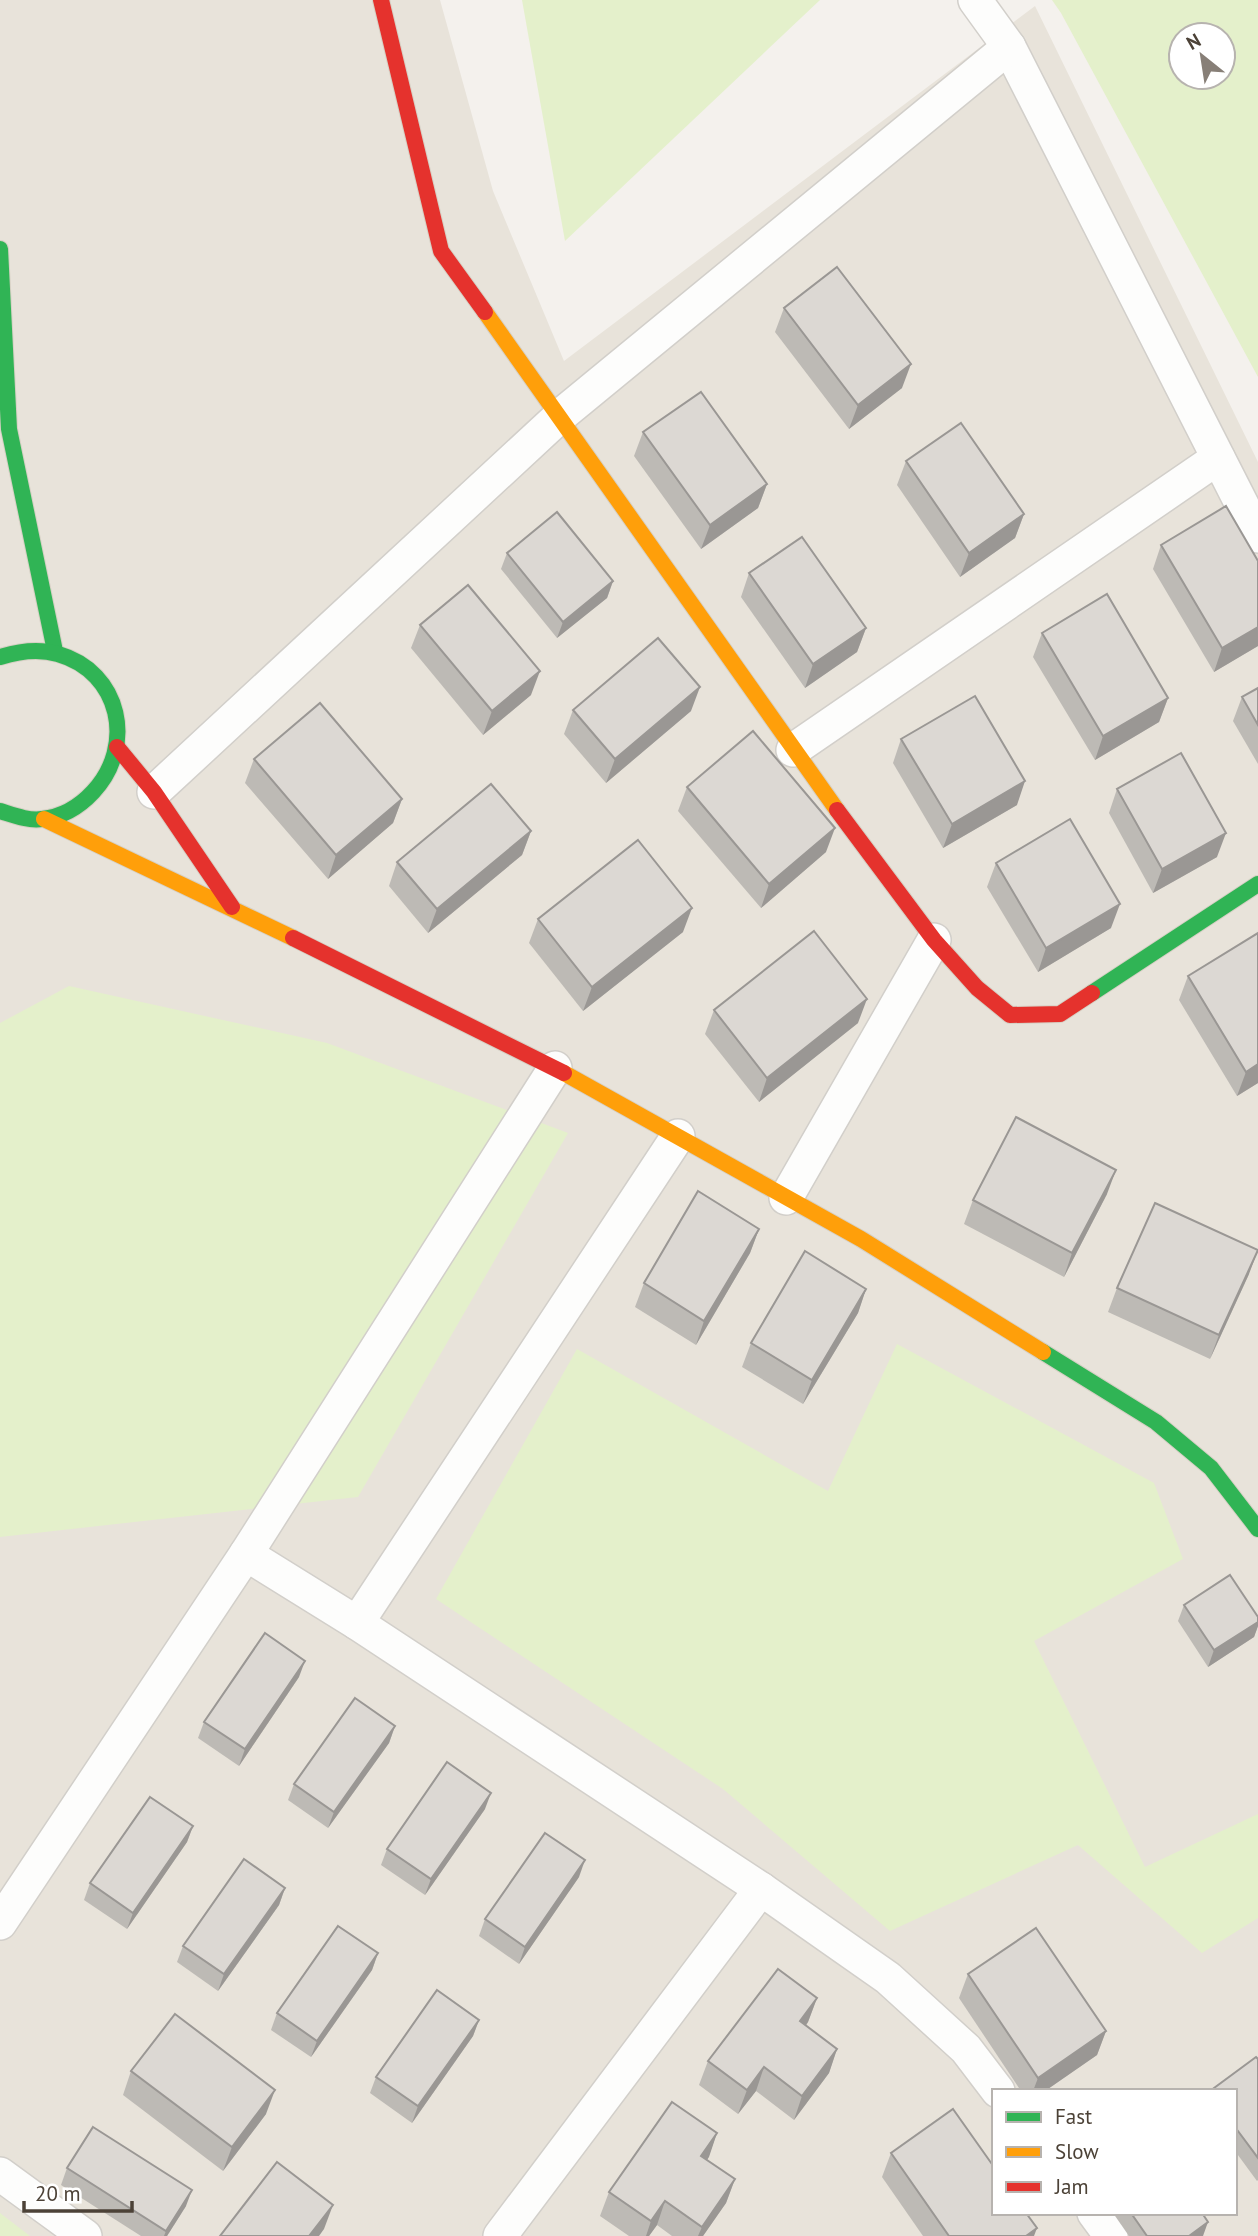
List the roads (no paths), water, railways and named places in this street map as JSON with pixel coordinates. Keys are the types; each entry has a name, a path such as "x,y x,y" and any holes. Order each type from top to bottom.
{"street":[{"path":"382,0 441,251 560,416 793,750 934,940 977,988 1010,1015 1060,1014 1258,884"},
{"path":"975,0 1009,47 1258,536"},
{"path":"154,792 560,416 1009,47"},
{"path":"0,249 9,429 55,651"},
{"path":"793,750 1218,458"},
{"path":"0,657 18,650 55,651 78,661 97,677 111,698 118,722 117,747 110,771 95,792 74,807 16,820"},
{"path":"117,747 154,792 233,908"},
{"path":"16,820 233,908 555,1068 861,1239 1156,1422 1211,1468 1258,1530"},
{"path":"786,1198 934,940"},
{"path":"0,1923 246,1554 555,1068"},
{"path":"357,1623 678,1136"},
{"path":"246,1554 357,1623 761,1889 888,1978 966,2049 996,2089"},
{"path":"500,2236 761,1889"},
{"path":"0,2174 85,2236"},
{"path":"1095,2215 1111,2236"}]}
